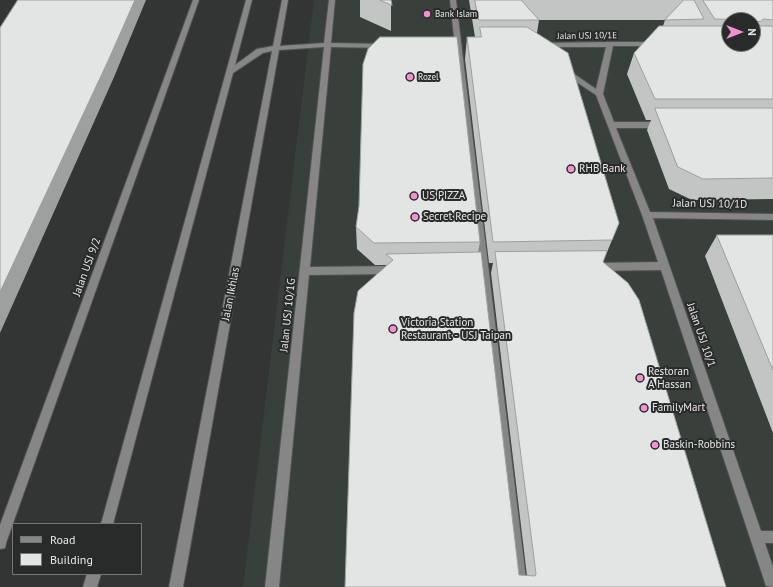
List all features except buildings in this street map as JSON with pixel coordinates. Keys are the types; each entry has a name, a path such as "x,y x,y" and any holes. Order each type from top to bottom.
{"street":[{"name":"Jalan USJ 9/2","path":"0,543 196,0"},
{"path":"107,523 249,0"},
{"name":"Jalan Ikhlas","path":"176,587 285,0"},
{"name":"Jalan USJ 10/1G","path":"272,587 329,45 332,0"},
{"path":"453,0 485,269 520,587"},
{"path":"559,67 599,94 610,44"},
{"name":"Jalan USJ 10/1E","path":"534,45 664,44"},
{"path":"230,72 260,51 277,48 329,45 390,46"},
{"name":"Jalan USJ 10/1","path":"599,94 647,215 773,586"},
{"path":"611,125 673,125"},
{"name":"Jalan USJ 10/1D","path":"647,215 773,217"},
{"path":"587,267 664,266"},
{"path":"305,270 407,270"},
{"path":"757,537 773,537"},
{"path":"90,587 94,575"}],"shaded area":[{"path":"314,0 773,0 773,587 243,587"}],"place":[{"name":"Bank Islam","path":"427,14"},
{"name":"Rozel","path":"410,77"},
{"name":"RHB Bank","path":"571,169"},
{"name":"US PIZZA","path":"414,196"},
{"name":"Secret Recipe","path":"415,217"},
{"name":"Victoria Station Restaurant - USJ Taipan","path":"393,329"},
{"name":"Restoran A Hassan","path":"640,378"},
{"name":"FamilyMart","path":"644,408"},
{"name":"Baskin-Robbins","path":"655,445"}]}
